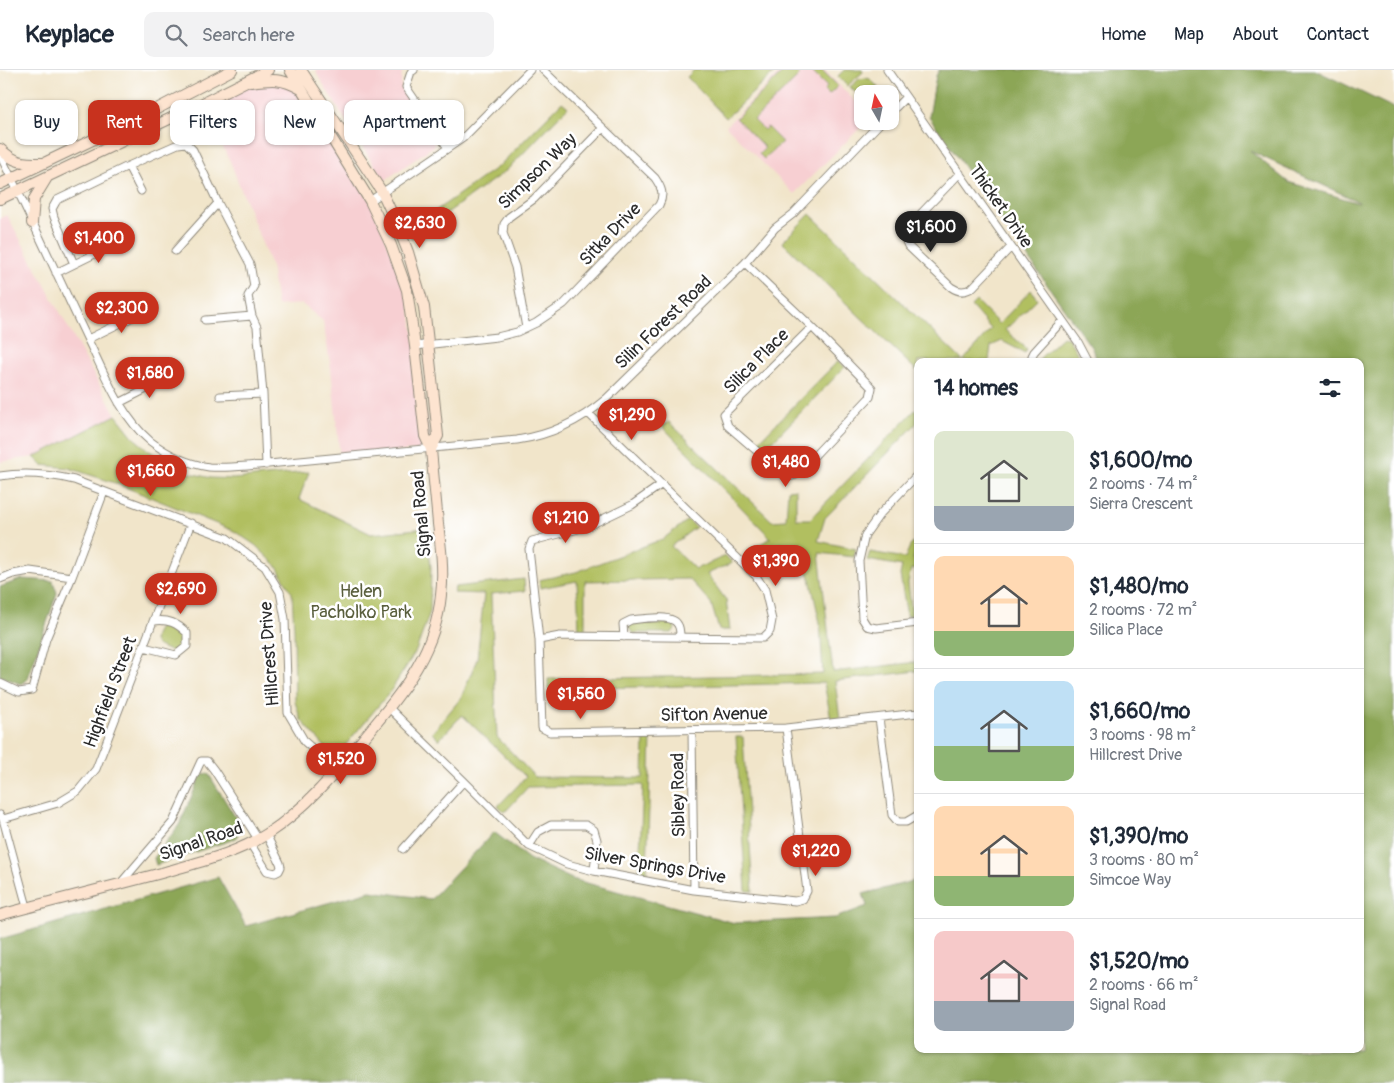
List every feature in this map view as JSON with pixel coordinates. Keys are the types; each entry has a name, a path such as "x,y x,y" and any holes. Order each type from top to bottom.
{"street":[{"path":"160,107 232,70"},
{"path":"160,122 268,70"},
{"name":"Signal Road","path":"0,915 210,859 258,839 304,805 337,770 389,708 414,674 434,631 441,595 442,565 431,448 425,436 407,290 391,245 370,201 290,70"},
{"path":"414,70 411,72 406,87 448,148"},
{"path":"370,201 463,138 530,70"},
{"name":"Sitka Drive","path":"415,346 508,335 546,318 564,304 662,200 663,194 655,178 543,70"},
{"name":"Thicket Drive","path":"887,70 1078,342 1086,358"},
{"name":"Signal Road","path":"304,72 382,192 397,224 417,280 424,307 438,436 431,448"},
{"path":"242,83 270,80 288,82 302,89"},
{"path":"899,104 906,97"},
{"name":"Simpson Way","path":"526,328 515,267 503,233 504,224 509,217 534,199 603,128"},
{"name":"Silin Forest Road","path":"0,155 119,403 135,425 150,441 187,461 209,466 266,465 496,443 528,438 555,431 588,413 606,399 745,263 776,228 793,214 873,130"},
{"path":"0,184 88,142"},
{"path":"74,264 54,217 52,209 57,200 128,166 178,144 186,143 193,150 250,264 254,286 248,296 252,316 257,327 263,394 266,465"},
{"path":"0,199 112,145"},
{"path":"0,149 13,160 26,163 43,163"},
{"path":"128,166 141,191"},
{"path":"960,173 908,226 904,236 905,242 951,287 963,292 973,287 1011,247"},
{"path":"32,223 34,200 48,176"},
{"path":"175,251 218,203"},
{"path":"56,273 115,244"},
{"name":"Silica Place","path":"745,263 812,326 872,388 870,397 796,476 787,477 728,426 724,414 812,326"},
{"path":"88,339 147,310"},
{"path":"205,320 252,316"},
{"path":"1032,358 1034,352 1062,321"},
{"path":"119,403 172,376"},
{"path":"220,396 263,394"},
{"path":"539,640 560,636 763,638 770,631 772,620 765,590 756,576 588,413"},
{"name":"Hillcrest Drive","path":"0,476 26,473 53,475 74,480 227,538 265,567 280,592 285,619 288,713 305,742 337,770"},
{"path":"914,478 880,514 865,535 859,561 862,618 867,626 876,628 914,623"},
{"name":"Sifton Avenue","path":"662,484 632,505 586,527 532,542 529,549 539,640 542,728 550,732 786,728 914,714"},
{"path":"0,682 18,692 32,690 46,639 104,492"},
{"name":"Highfield Street","path":"1,817 58,803 78,791 96,769 191,523"},
{"path":"0,579 30,571 72,576"},
{"path":"624,637 623,624 626,621 668,618 674,620 678,625 680,637"},
{"path":"144,647 176,655 187,646 187,633 181,627 164,619 154,621"},
{"name":"Silver Springs Drive","path":"389,708 529,846 567,864 594,871 694,890 795,902 803,899 807,891 786,728"},
{"path":"879,718 892,815 898,822 906,822 914,817"},
{"name":"Sibley Road","path":"692,730 694,890"},
{"path":"120,884 173,822 201,761 207,761 214,770 258,839"},
{"path":"403,849 464,781"},
{"path":"1,817 27,907"},
{"path":"529,846 538,832 551,825 586,825 594,830 597,840 594,871"}],"shaded area":[{"path":"316,70 405,70 402,72 401,87 409,100 344,100 344,117"},
{"path":"782,70 824,70 854,100 854,130 858,130 794,194 726,126"},
{"path":"270,79 302,89 309,100 265,100 265,145 334,145 334,142 370,201 407,290 431,449 340,457 331,369 323,321 302,304 277,306 271,266 230,161 222,145 255,145 255,100 209,100 242,83"},
{"path":"361,145 435,145 384,181"},
{"path":"7,215 116,415 34,457 0,462 0,218"}],"green space":[{"path":"694,70 777,70 726,118 687,77"},
{"path":"785,70 801,70 798,73 800,75 754,120 764,130 767,127 782,142 764,159 759,154 765,148 736,118"},
{"path":"810,70 822,70 838,86 829,95 824,90 827,87"},
{"path":"844,70 862,70 863,72 847,86 838,76"},
{"path":"939,70 1315,70 1394,108 1394,1083 0,1083 0,939 218,877 246,926 370,891 431,899 494,832 529,859 572,879 735,923 835,918 867,906 863,894 914,881 914,1053 1364,1053 1364,358 1096,358 1091,347 929,117 936,76","holes":["1250,151 1359,202 1288,182"]},
{"path":"859,79 870,79 876,85 854,85 854,91 850,87"},
{"path":"562,102 568,107 507,170 412,238 407,231 499,166"},
{"path":"810,214 960,358 914,358 914,368 782,242"},
{"path":"1031,290 1037,299 1005,330 1027,349 1025,353 1002,341 991,346 989,358 966,358 991,329 971,306 976,301 999,324"},
{"path":"1062,337 1068,338 1080,358 1040,358"},
{"path":"838,361 845,367 765,449 758,442"},
{"path":"914,411 914,426 825,518 818,541 856,549 854,557 819,553 833,672 914,662 914,671 835,681 840,719 831,719 824,683 548,689 548,679 823,674 820,623 809,574 782,543 751,556 747,551 771,538 662,426 669,422 772,521 786,520 788,490 796,489 796,519 810,519"},
{"name":"Helen Pacholko Park","path":"116,415 135,439 147,449 162,460 190,473 211,478 233,479 309,472 299,499 371,534 426,528 431,567 430,612 416,651 390,692 343,748 335,753 326,748 301,720 295,702 292,593 276,565 255,545 234,531 115,483 69,468 42,465 34,457"},
{"path":"688,520 696,527 671,546 695,569 726,556 732,563 707,574 726,600 730,630 719,630 711,603 689,579 585,581 585,631 579,631 577,581 540,588 539,580 576,572 663,539"},
{"path":"914,542 914,570 911,569 908,583 912,615 907,616 900,575 902,566 867,560 870,552 905,558 910,546"},
{"path":"22,579 53,581 57,593 28,678 21,684 0,676 0,587"},
{"path":"524,579 525,591 491,594 497,737 535,777 643,778 644,738 651,737 647,874 639,872 643,785 528,787 505,812 498,806 526,777 462,715 439,740 432,733 461,698 477,659 484,594 454,593 455,587"},
{"path":"631,623 672,623 675,629 672,633 632,633 629,627"},
{"path":"165,625 177,630 181,634 182,643 176,650 167,650 157,645 154,641 157,630"},
{"path":"736,737 743,737 753,891 746,891"},
{"path":"208,773 242,828 235,839 156,865 154,858 179,825 201,775"}]}
